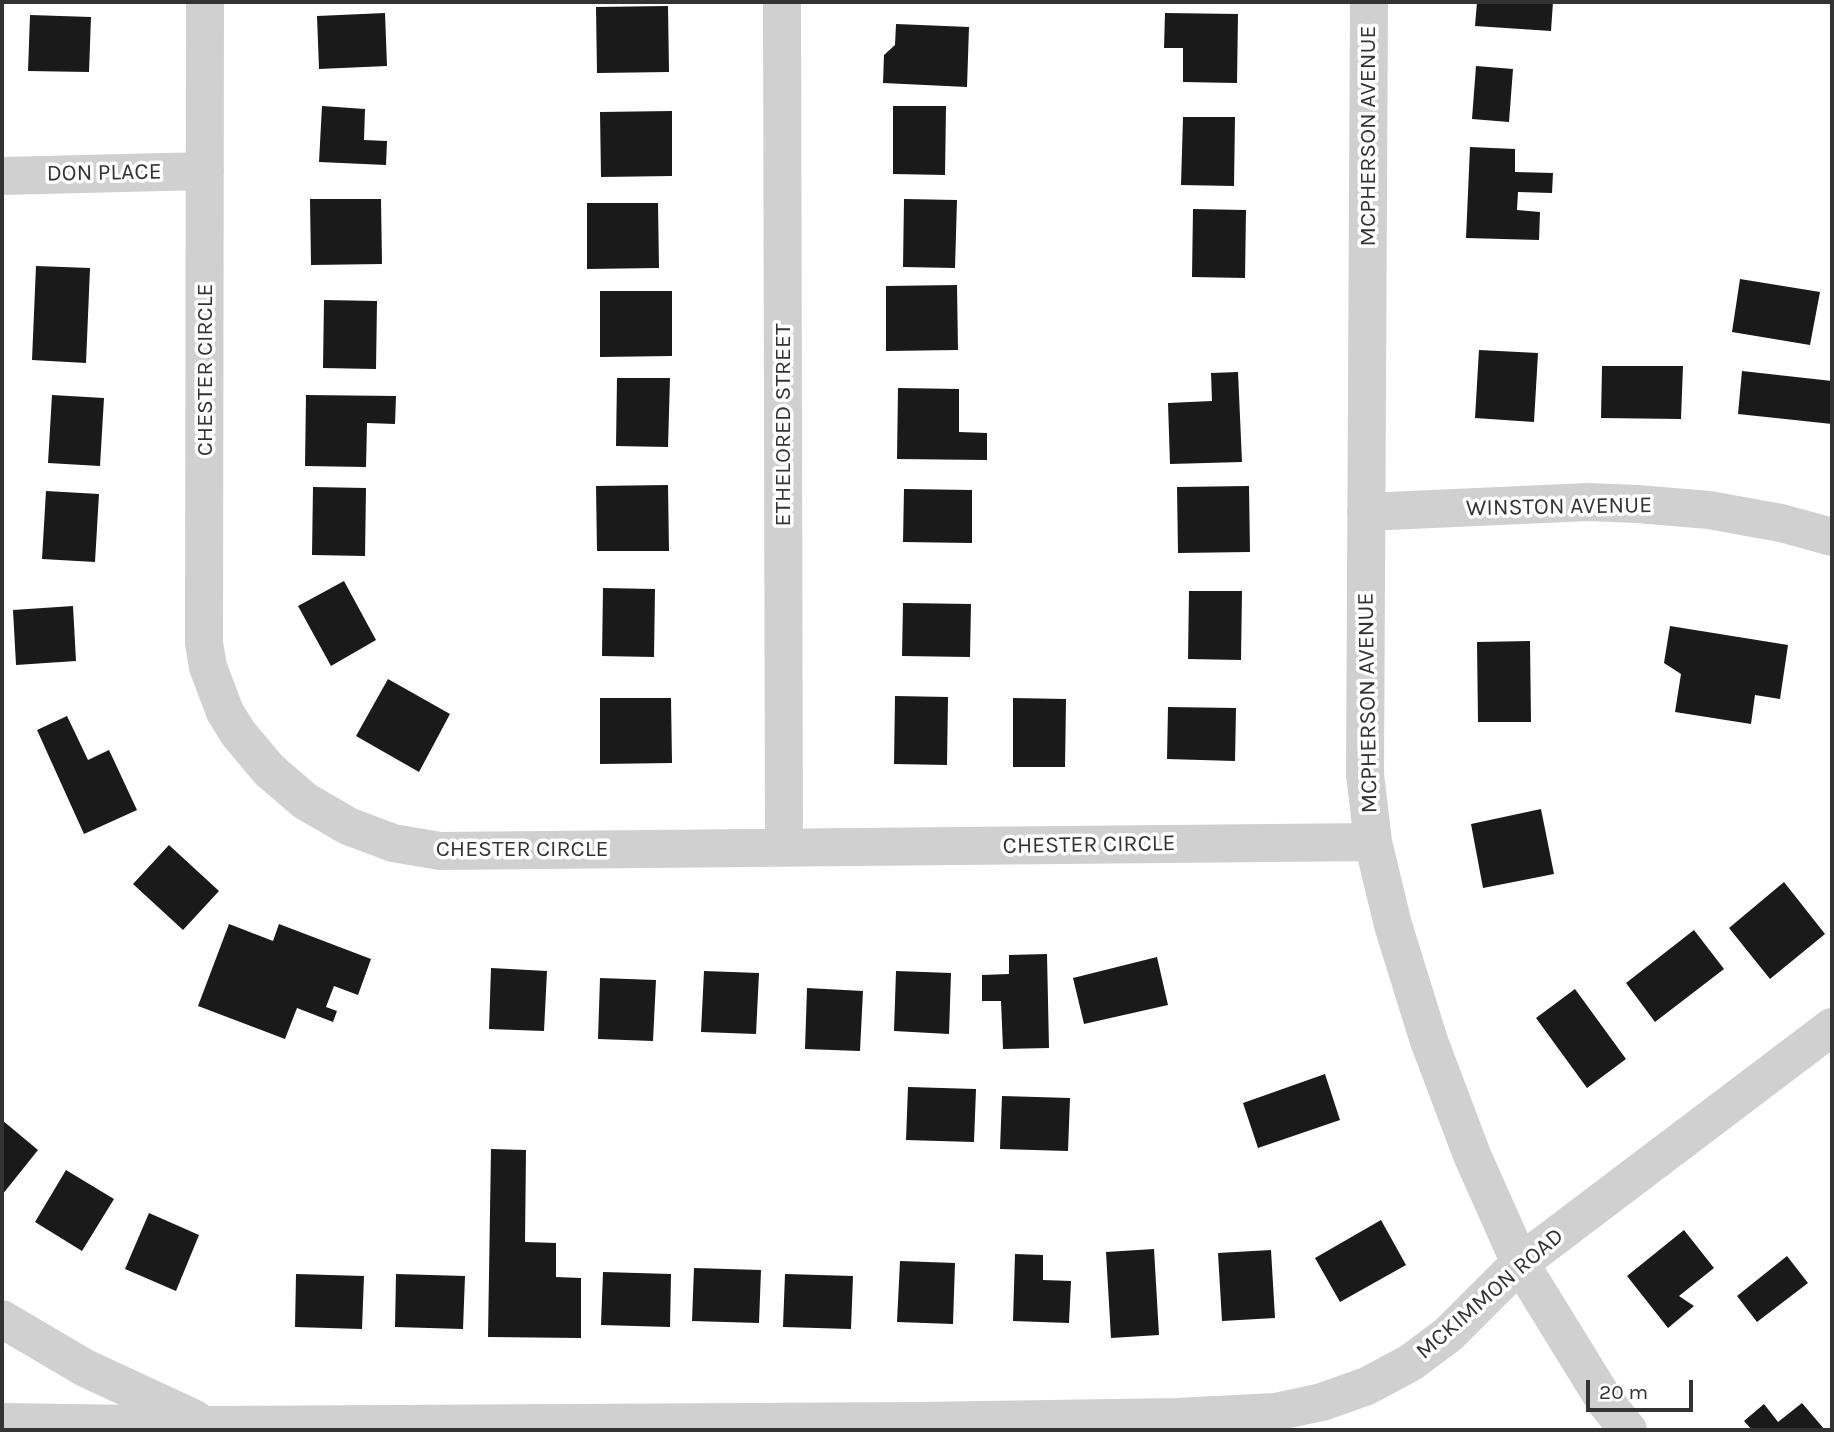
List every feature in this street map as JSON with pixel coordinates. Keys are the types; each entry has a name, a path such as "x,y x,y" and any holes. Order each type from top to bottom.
{"street":[{"name":"CHESTER CIRCLE","path":"205,2 204,643 208,667 225,712 269,770 305,802 348,826 393,843 440,851 1373,842"},
{"name":"ETHELORED STREET","path":"782,2 784,848"},
{"name":"MCPHERSON AVENUE","path":"1368,2 1365,774 1373,842 1390,914 1429,1041 1472,1155 1520,1263 1605,1416 1628,1430"},
{"name":"DON PLACE","path":"2,176 205,171"},
{"name":"WINSTON AVENUE","path":"1366,512 1588,502 1637,504 1709,510 1781,523 1832,537"},
{"name":"MCKIMMON ROAD","path":"2,1422 208,1425 920,1422 1177,1417 1275,1412 1322,1402 1356,1390 1410,1363 1449,1334 1520,1263 1832,1027"},
{"name":"MCKIMMON ROAD","path":"2,1319 85,1368 208,1425"}],"building":[{"path":"1477,2 1553,2 1551,31 1475,26"},
{"path":"668,6 669,72 597,73 596,7"},
{"path":"385,13 387,66 319,69 317,16"},
{"path":"1165,13 1238,14 1237,83 1183,82 1183,48 1164,48"},
{"path":"30,15 91,17 89,72 28,71"},
{"path":"896,24 969,27 967,87 883,83 884,55 895,45"},
{"path":"1476,66 1513,69 1509,122 1472,119"},
{"path":"322,106 365,109 364,140 387,141 386,165 319,162"},
{"path":"893,106 946,106 945,175 893,174"},
{"path":"672,111 672,176 601,177 600,112"},
{"path":"1183,117 1235,117 1234,186 1181,185"},
{"path":"1470,147 1515,149 1515,172 1553,173 1552,193 1518,192 1517,210 1540,212 1539,240 1466,238"},
{"path":"310,199 381,199 382,264 311,265"},
{"path":"904,199 957,200 955,268 903,267"},
{"path":"587,203 658,203 659,268 587,269"},
{"path":"1193,209 1246,210 1245,278 1192,277"},
{"path":"36,266 90,268 86,363 32,360"},
{"path":"1740,279 1820,292 1810,345 1732,332"},
{"path":"957,285 958,350 886,351 886,286"},
{"path":"600,291 672,291 672,356 600,357"},
{"path":"324,300 377,301 376,369 323,368"},
{"path":"1479,350 1538,353 1534,422 1475,418"},
{"path":"1602,366 1683,366 1681,419 1601,418"},
{"path":"1742,371 1832,381 1832,424 1738,414"},
{"path":"1238,372 1242,462 1170,464 1168,403 1212,401 1211,373"},
{"path":"617,378 670,378 668,447 616,446"},
{"path":"898,388 959,389 959,432 987,433 987,460 897,459"},
{"path":"52,395 104,398 100,466 48,463"},
{"path":"306,395 396,396 395,424 367,423 366,467 305,466"},
{"path":"668,485 669,551 597,551 596,486"},
{"path":"1249,486 1250,552 1178,553 1177,487"},
{"path":"313,487 366,488 365,556 312,555"},
{"path":"904,489 972,490 972,543 903,542"},
{"path":"46,491 99,494 95,562 42,559"},
{"path":"344,581 376,640 331,666 298,606"},
{"path":"603,588 655,589 654,657 602,656"},
{"path":"1189,591 1242,591 1241,660 1188,659"},
{"path":"903,603 971,604 970,657 902,656"},
{"path":"73,606 76,661 16,665 13,610"},
{"path":"1670,626 1788,645 1780,699 1755,695 1751,724 1675,712 1681,674 1664,663"},
{"path":"1530,641 1531,722 1478,722 1477,642"},
{"path":"388,679 450,714 419,772 356,736"},
{"path":"895,696 948,697 947,765 894,764"},
{"path":"600,698 671,698 672,763 600,764"},
{"path":"1013,698 1066,699 1065,767 1013,767"},
{"path":"1168,707 1236,708 1235,761 1167,759"},
{"path":"67,716 88,760 109,750 137,810 84,834 37,730"},
{"path":"1541,809 1554,874 1483,888 1471,824"},
{"path":"169,845 219,891 183,930 133,884"},
{"path":"1784,882 1825,934 1770,979 1729,928"},
{"path":"229,924 273,941 279,924 371,959 358,995 334,986 326,1007 337,1011 333,1022 297,1008 285,1039 198,1006"},
{"path":"1694,930 1724,969 1655,1022 1626,983"},
{"path":"1047,954 1049,1048 1003,1049 1001,1001 982,1001 982,975 1009,974 1009,955"},
{"path":"1157,957 1168,1005 1084,1024 1073,978"},
{"path":"491,968 547,971 544,1031 489,1029"},
{"path":"704,971 759,973 756,1034 701,1032"},
{"path":"896,971 951,973 949,1034 894,1031"},
{"path":"600,978 656,980 653,1041 598,1039"},
{"path":"807,988 863,991 860,1051 805,1049"},
{"path":"1575,989 1626,1059 1587,1088 1536,1018"},
{"path":"1325,1074 1340,1120 1258,1148 1243,1103"},
{"path":"908,1087 976,1089 974,1142 906,1140"},
{"path":"1002,1096 1070,1098 1068,1151 1000,1149"},
{"path":"2,1120 38,1150 2,1195"},
{"path":"491,1149 526,1150 525,1242 556,1243 556,1277 581,1278 581,1338 488,1337"},
{"path":"66,1170 114,1199 82,1251 35,1222"},
{"path":"149,1213 199,1235 176,1291 125,1269"},
{"path":"1381,1220 1406,1265 1340,1302 1315,1258"},
{"path":"1684,1230 1714,1268 1679,1296 1694,1306 1668,1328 1627,1276"},
{"path":"1154,1249 1159,1335 1111,1338 1106,1252"},
{"path":"1271,1250 1275,1318 1222,1321 1218,1253"},
{"path":"1015,1254 1043,1255 1043,1280 1071,1281 1069,1323 1013,1321"},
{"path":"1787,1256 1808,1283 1757,1322 1737,1296"},
{"path":"900,1261 955,1263 953,1324 897,1322"},
{"path":"694,1268 761,1270 759,1323 692,1321"},
{"path":"603,1272 671,1274 670,1327 601,1325"},
{"path":"296,1274 364,1276 362,1329 295,1327"},
{"path":"396,1274 465,1276 463,1329 395,1327"},
{"path":"785,1274 853,1276 851,1329 783,1327"},
{"path":"1802,1403 1825,1430 1752,1430 1744,1421 1764,1404 1778,1422"}]}
